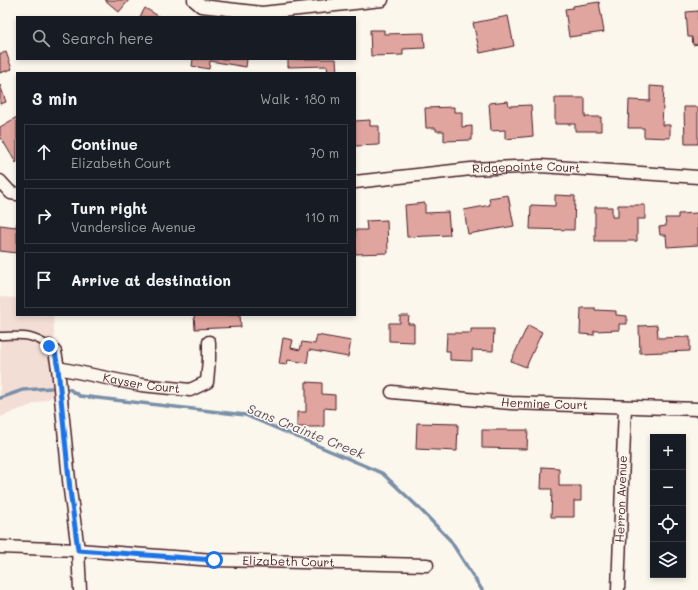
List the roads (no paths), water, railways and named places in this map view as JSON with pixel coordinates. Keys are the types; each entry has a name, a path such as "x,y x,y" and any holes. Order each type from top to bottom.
{"street":[{"path":"194,0 201,6 262,13 382,0"},
{"name":"Ridgepointe Court","path":"356,182 471,169 541,166 698,177"},
{"path":"0,181 11,193 16,194"},
{"name":"Kayser Court","path":"58,368 141,385 190,390 206,382 209,359 209,342"},
{"path":"49,346 55,352 58,368 70,490 78,550 80,590"},
{"name":"Hermine Court","path":"392,392 511,403 698,409"},
{"name":"Herron Avenue","path":"618,590 625,407"},
{"name":"Elizabeth Court","path":"0,547 78,550 214,560 427,565"}],"lane":[{"path":"0,336 27,336 39,339 49,346"}],"waterway":[{"name":"Sans Crainte Creek","path":"0,398 23,390 51,388"},
{"name":"Sans Crainte Creek","path":"69,389 80,396 245,415 382,473 450,540 482,590"}]}
